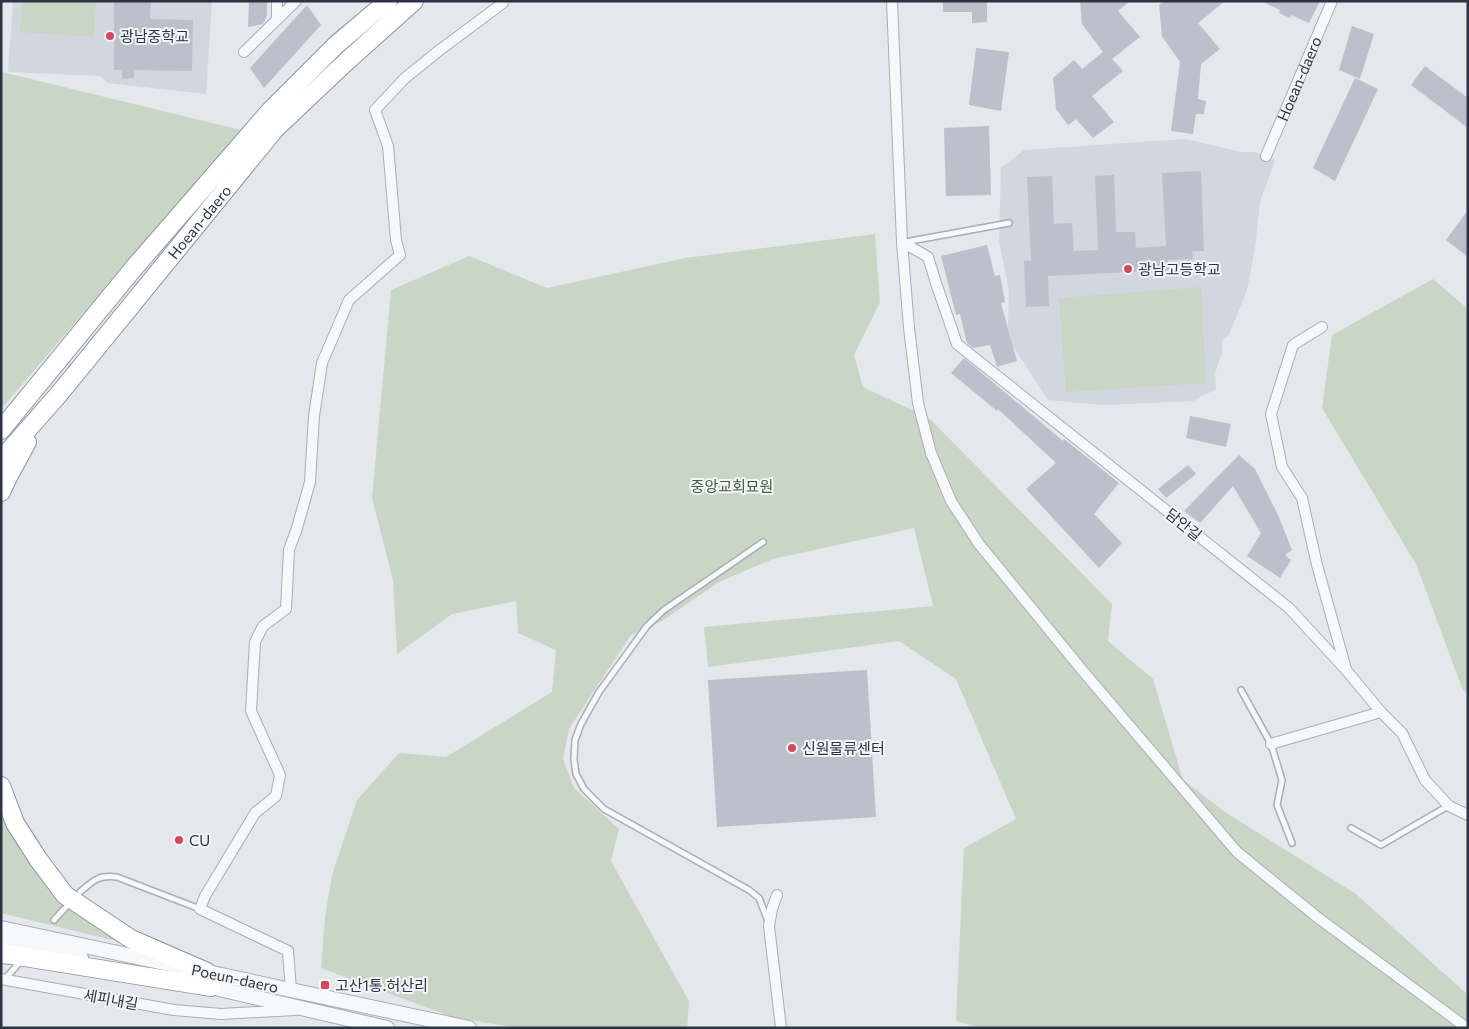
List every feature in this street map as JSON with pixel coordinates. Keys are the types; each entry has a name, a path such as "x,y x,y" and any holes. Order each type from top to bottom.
{"highway":[{"name":"Hoean-daero","path":"1,430 132,269 271,110 336,45 388,1"},
{"name":"Hoean-daero","path":"1,460 45,411 275,128 414,1"},
{"path":"1,492 45,411"},
{"path":"1,786 15,823 38,859 65,895 131,939 209,980"},
{"path":"1,954 209,980"}],"street":[{"path":"277,1 277,19"},
{"path":"244,52 296,1"},
{"path":"291,990 288,951 200,909 210,887 256,812 276,796 280,775 251,711 255,642 263,626 286,609 289,550 310,482 314,416 322,362 349,300 400,255 396,240 388,146 375,110 405,78 503,3 503,1"},
{"path":"892,1 902,242 909,328 918,403 931,453 952,501 979,544 1082,670 1237,852 1317,917 1468,1028"},
{"name":"Hoean-daero","path":"1266,156 1332,1"},
{"name":"담안길","path":"902,242 928,257 936,286 957,344 1289,608 1402,732 1425,780 1449,806 1468,815"},
{"path":"1322,327 1293,345 1271,414 1282,467 1302,498 1316,565 1347,671"},
{"path":"1270,744 1382,712"},
{"path":"777,895 769,926 781,1028"},
{"name":"Poeun-daero","path":"1,928 209,980 304,1009 388,1028"},
{"name":"Poeun-daero","path":"1,940 209,980 291,990 469,1028"},
{"name":"세피내길","path":"3,979 174,1010 221,1014 304,1009"}],"lane":[{"path":"902,242 1009,223"},
{"path":"763,542 664,610 648,626 599,692 581,724 576,740 574,760 576,774 584,789 604,809 749,890 759,898 769,926"},
{"path":"1240,690 1270,744 1282,780 1277,804 1292,843"},
{"path":"1351,828 1381,845 1449,806"},
{"path":"80,892 96,879 106,876 117,877 200,909"},
{"path":"54,920 67,906"},
{"path":"3,979 19,963"}],"shaded area":[{"name":"광남중학교","path":"13,1 212,1 206,94 108,83 101,76 8,72"},
{"name":"광남고등학교","path":"1185,139 1242,152 1255,152 1275,160 1260,202 1255,248 1247,290 1229,335 1222,340 1222,353 1215,373 1216,389 1193,401 1106,405 1048,400 1012,344 1008,325 1009,292 999,240 1001,168 1024,150"}],"green space":[{"path":"22,1 96,1 94,37 20,32"},
{"path":"1,67 2,72 241,130 1,409"},
{"name":"중앙교회묘원","path":"875,234 880,302 854,355 863,387 929,418 1112,604 1108,641 1153,679 1183,780 1225,812 1356,894 1468,995 1468,1028 981,1028 956,1021 964,848 1016,819 956,679 899,641 708,667 704,627 933,606 914,528 773,559 719,582 662,621 631,635 569,729 563,759 574,788 619,829 611,861 689,1001 687,1028 517,1028 452,1017 321,968 325,917 332,875 357,800 399,753 446,757 552,692 556,650 518,633 516,601 452,614 397,654 393,580 372,498 391,290 469,256 547,288 685,258"},
{"path":"1433,279 1468,309 1468,696 1462,688 1416,564 1322,408 1332,335"},
{"path":"1201,287 1206,383 1066,392 1059,298"},
{"path":"1,807 16,835 124,943 1,913"}],"building":[{"path":"114,1 151,1 150,19 193,20 192,71 134,70 134,78 122,79 122,70 114,70"},
{"path":"249,1 267,1 267,16 263,24 248,27"},
{"path":"943,1 987,1 987,22 972,23 972,12 943,12"},
{"path":"1080,1 1130,1 1118,11 1140,37 1112,59 1123,71 1092,96 1114,122 1093,138 1076,119 1068,125 1056,109 1053,78 1074,60 1082,69 1103,52 1082,24"},
{"path":"1163,1 1225,1 1198,23 1220,49 1201,64 1198,99 1206,101 1204,114 1196,114 1193,134 1171,131 1180,62 1162,36 1159,5"},
{"path":"1261,1 1320,1 1309,23 1291,15 1290,18 1279,13 1280,10"},
{"path":"307,5 321,25 264,88 250,68"},
{"path":"1352,26 1374,34 1360,79 1339,70"},
{"path":"976,48 1009,52 1001,111 969,105"},
{"path":"1425,66 1468,98 1468,128 1411,85"},
{"path":"1355,78 1378,89 1335,181 1313,168"},
{"path":"989,126 991,195 946,196 944,128"},
{"path":"1201,171 1204,251 1192,251 1193,259 1168,260 1169,270 1048,276 1049,306 1026,307 1024,261 1031,261 1027,177 1052,176 1054,224 1072,223 1074,251 1098,250 1095,176 1114,175 1116,232 1135,232 1136,248 1166,246 1162,173"},
{"path":"1468,210 1468,257 1446,240"},
{"path":"987,245 995,276 1000,275 1005,302 1001,303 1017,361 997,367 990,345 973,348 967,343 960,314 956,315 941,256"},
{"path":"964,358 1063,441 1064,439 1119,483 1094,514 1122,543 1099,568 1026,489 1056,463 998,409 997,411 951,373"},
{"path":"1190,416 1231,424 1226,447 1186,438"},
{"path":"1239,455 1255,469 1278,515 1292,550 1285,555 1291,560 1280,578 1247,556 1261,533 1233,486 1200,523 1184,511"},
{"path":"1188,465 1196,474 1166,498 1158,489"},
{"name":"신원물류센터","path":"867,670 876,817 717,827 708,680"}],"place":[{"name":"광남중학교","path":"110,36"},
{"name":"광남고등학교","path":"1128,269"},
{"name":"신원물류센터","path":"792,748"},
{"name":"CU","path":"179,840"},
{"name":"고산1통.허산리","path":"325,985"}]}
